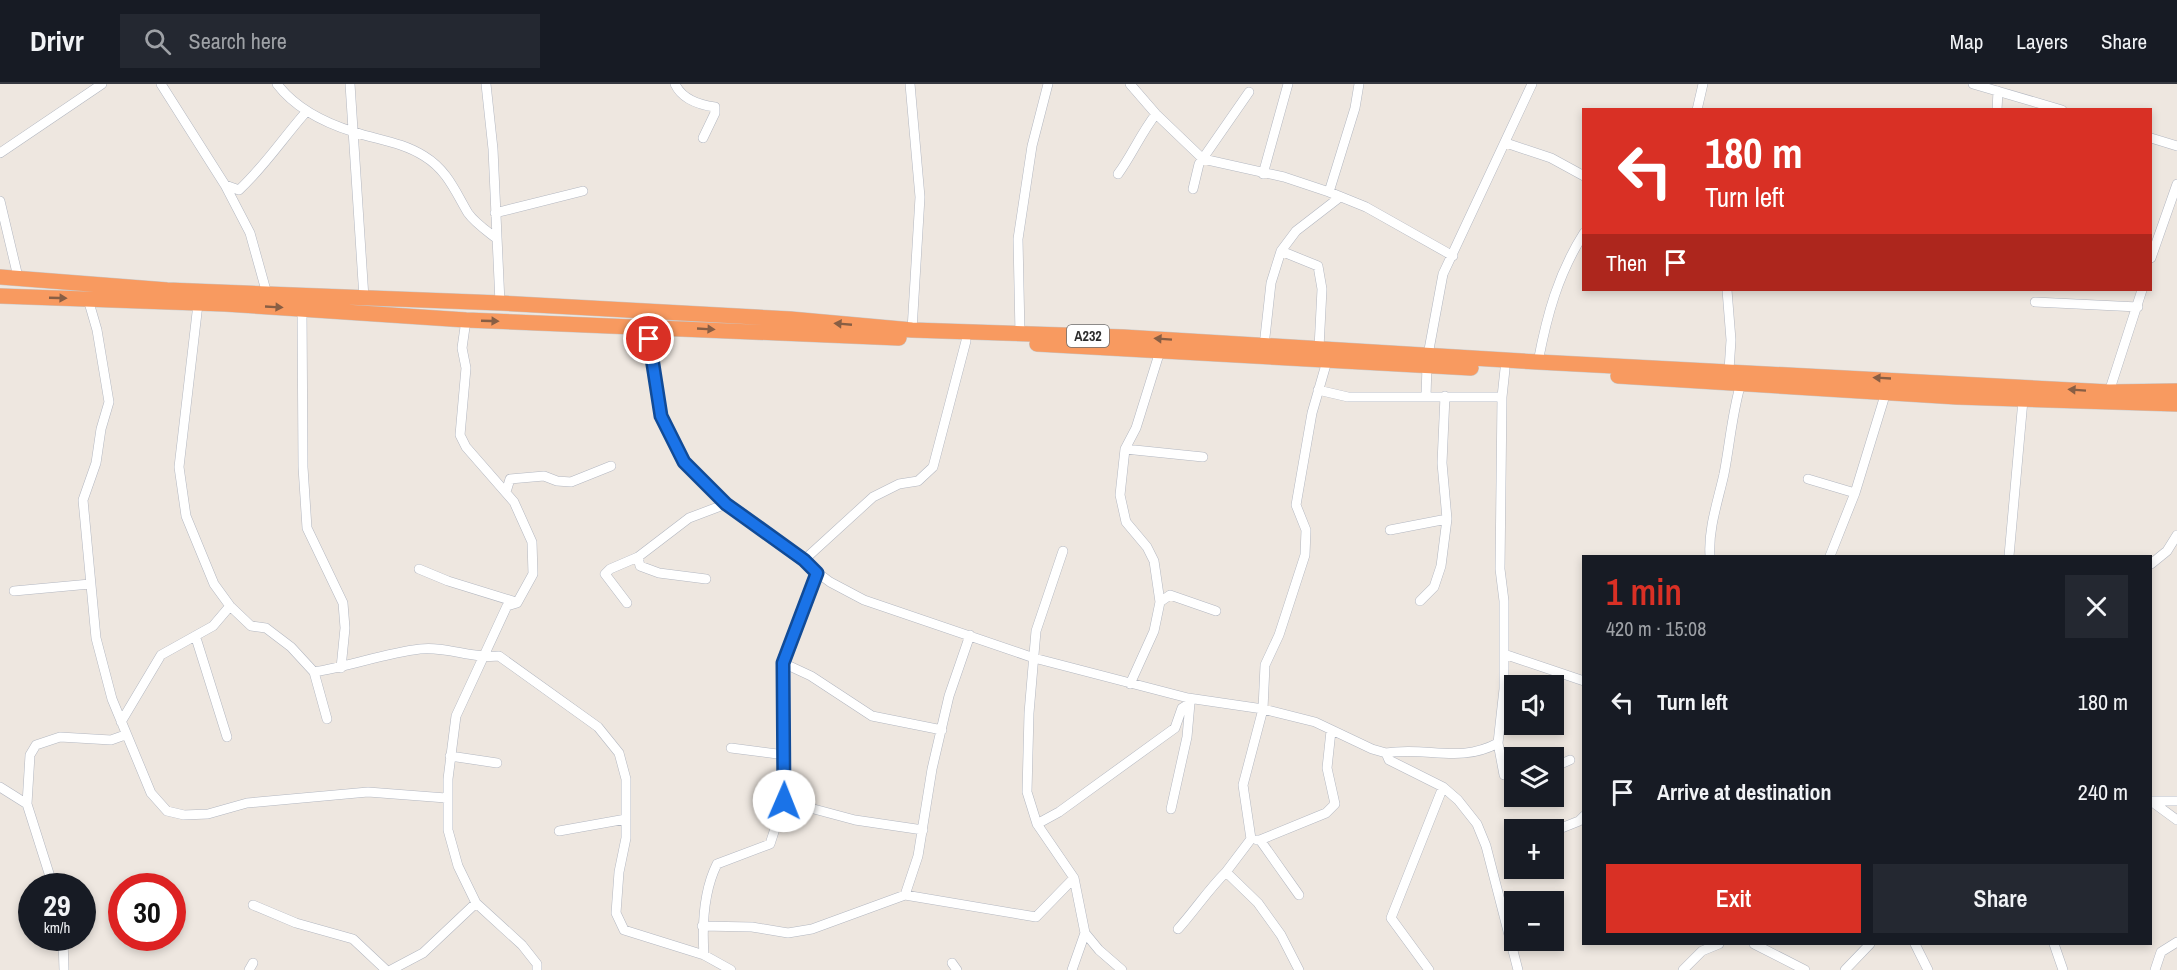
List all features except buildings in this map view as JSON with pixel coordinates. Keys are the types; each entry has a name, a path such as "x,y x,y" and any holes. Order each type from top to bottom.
{"highway":[{"name":"A232","path":"0,277 267,294 500,303 802,320 912,330 1123,337 1264,346 1323,355"},
{"name":"A232","path":"0,296 302,309 466,320 1160,351 1729,370 1959,390 2023,400 2177,404"},
{"name":"A232","path":"1428,360 1505,369 1886,392 2177,391"}],"street":[{"path":"0,153 102,84"},
{"path":"161,84 225,185 250,233 267,294"},
{"path":"277,84 306,112 353,132 399,143 423,155 441,170 457,189 470,215 495,238"},
{"path":"350,84 353,96 353,132 364,298"},
{"path":"486,84 493,149 495,238 500,303"},
{"path":"675,84 681,92 697,104 715,107 715,113 703,138"},
{"path":"910,84 920,196 912,330"},
{"path":"1020,334 1017,239 1032,146 1048,84"},
{"path":"1130,84 1156,114 1203,159 1284,177 1329,192 1366,207 1453,256"},
{"path":"1263,174 1288,84"},
{"path":"1329,192 1355,108 1359,84"},
{"path":"1426,396 1428,360 1443,274 1506,144 1532,84"},
{"path":"1697,108 1703,84"},
{"path":"1973,84 2055,108"},
{"path":"1997,108 1998,91"},
{"path":"1193,189 1203,159 1249,92"},
{"path":"225,185 239,190 261,170 276,146 306,112"},
{"path":"1118,174 1137,146 1143,130 1156,114"},
{"path":"2152,138 2177,146"},
{"path":"1506,144 1551,158 1582,175"},
{"path":"2152,255 2177,184"},
{"path":"495,213 582,191"},
{"path":"1264,346 1271,283 1281,251 1296,231 1340,197"},
{"path":"0,201 18,277"},
{"path":"1538,362 1547,312 1560,276 1582,237"},
{"path":"1281,251 1318,266 1322,289 1323,355 1296,505 1306,530 1305,555 1279,635 1265,665 1263,709 1243,784 1256,840 1299,895"},
{"path":"1727,291 1731,340 1729,370"},
{"path":"2109,392 2142,291"},
{"path":"88,299 97,330 109,402 96,463 83,500 88,528 90,584 96,638 125,735 151,793 167,811 184,815 208,814 247,803 368,792 446,798"},
{"path":"2035,302 2138,307"},
{"path":"198,304 179,467 186,516 214,584 230,606 251,626 266,628 291,647 314,672 327,719"},
{"path":"302,309 303,467 307,528 343,603 345,628 341,668"},
{"path":"466,320 462,348 466,368 460,435 466,447 506,492 522,517 532,542 533,574 517,603 507,606 456,716 446,798 448,830 458,866 476,903 522,945 537,964 537,970"},
{"path":"647,327 661,416 684,462 726,504 804,560 817,573 864,600 1034,658 1189,701 1263,709 1315,722 1331,731 1386,753 1406,751 1462,754 1482,752 1498,743"},
{"path":"804,560 873,498 899,484 918,481 933,467 966,341"},
{"path":"1130,684 1154,631 1160,603 1154,561 1147,547 1126,522 1120,495 1125,450 1136,428 1160,351"},
{"path":"1504,775 1498,743 1504,654 1504,601 1500,569 1502,397 1505,369"},
{"path":"1710,555 1709,546 1734,405 1741,383"},
{"path":"1318,390 1348,397 1502,397"},
{"path":"1830,555 1855,493 1886,392"},
{"path":"1420,601 1434,587 1448,519 1442,463 1445,396"},
{"path":"2008,555 2023,400"},
{"path":"1125,450 1203,457"},
{"path":"506,492 510,479 544,476 557,481 572,482 611,466"},
{"path":"1808,479 1855,493"},
{"path":"627,603 607,579 605,574 610,569 638,557 689,518 726,504"},
{"path":"1389,530 1448,519"},
{"path":"2152,563 2167,551 2177,535"},
{"path":"1063,551 1036,631 1029,713 1027,792 1037,824 1074,878 1085,933 1099,950 1122,970"},
{"path":"638,557 640,566 659,573 706,579"},
{"path":"419,569 517,603"},
{"path":"704,955 702,926 712,874 717,864 770,844 784,801 783,663 817,573"},
{"path":"14,591 90,584"},
{"path":"1160,603 1170,595 1216,611"},
{"path":"121,722 161,655 177,643 196,638 213,627 230,606"},
{"path":"904,896 918,856 942,730 960,658 970,635"},
{"path":"196,638 227,736"},
{"path":"314,672 341,668 420,649 442,649 482,658 499,656 598,727 619,753 626,779 626,838 616,913 624,930 704,955 731,970"},
{"path":"1504,654 1582,680"},
{"path":"783,663 811,676 872,716 942,730"},
{"path":"1037,824 1059,812 1175,728 1182,708 1189,701"},
{"path":"1171,809 1187,737 1189,701"},
{"path":"1178,929 1197,907 1205,893 1256,840 1326,813 1335,804 1327,768 1331,731"},
{"path":"48,873 27,804 30,755 36,745 60,736 111,740 125,735"},
{"path":"730,748 785,755"},
{"path":"1386,753 1389,760 1443,787 1458,800 1476,824 1486,846 1518,970"},
{"path":"450,756 497,763"},
{"path":"1564,763 1570,760"},
{"path":"0,787 27,804"},
{"path":"1429,970 1391,918 1443,787"},
{"path":"784,801 866,822 923,830"},
{"path":"2152,801 2177,801"},
{"path":"2152,802 2177,820"},
{"path":"1564,827 1582,818"},
{"path":"559,831 626,819"},
{"path":"1226,872 1258,903 1281,935 1299,970"},
{"path":"702,926 752,927 788,933 812,929 904,896 1036,917 1074,878"},
{"path":"391,970 423,953 476,903"},
{"path":"253,905 296,923 353,939 386,970"},
{"path":"1072,970 1085,933"},
{"path":"2154,970 2162,952 2177,942"},
{"path":"1756,945 1805,970"},
{"path":"1845,970 1869,945"},
{"path":"1916,945 1928,970"},
{"path":"2054,945 2063,970"},
{"path":"1683,970 1699,947"},
{"path":"63,951 64,970"}],"route":[{"path":"649,339 661,416 684,462 726,504 804,560 817,573 783,663 784,801"}]}
